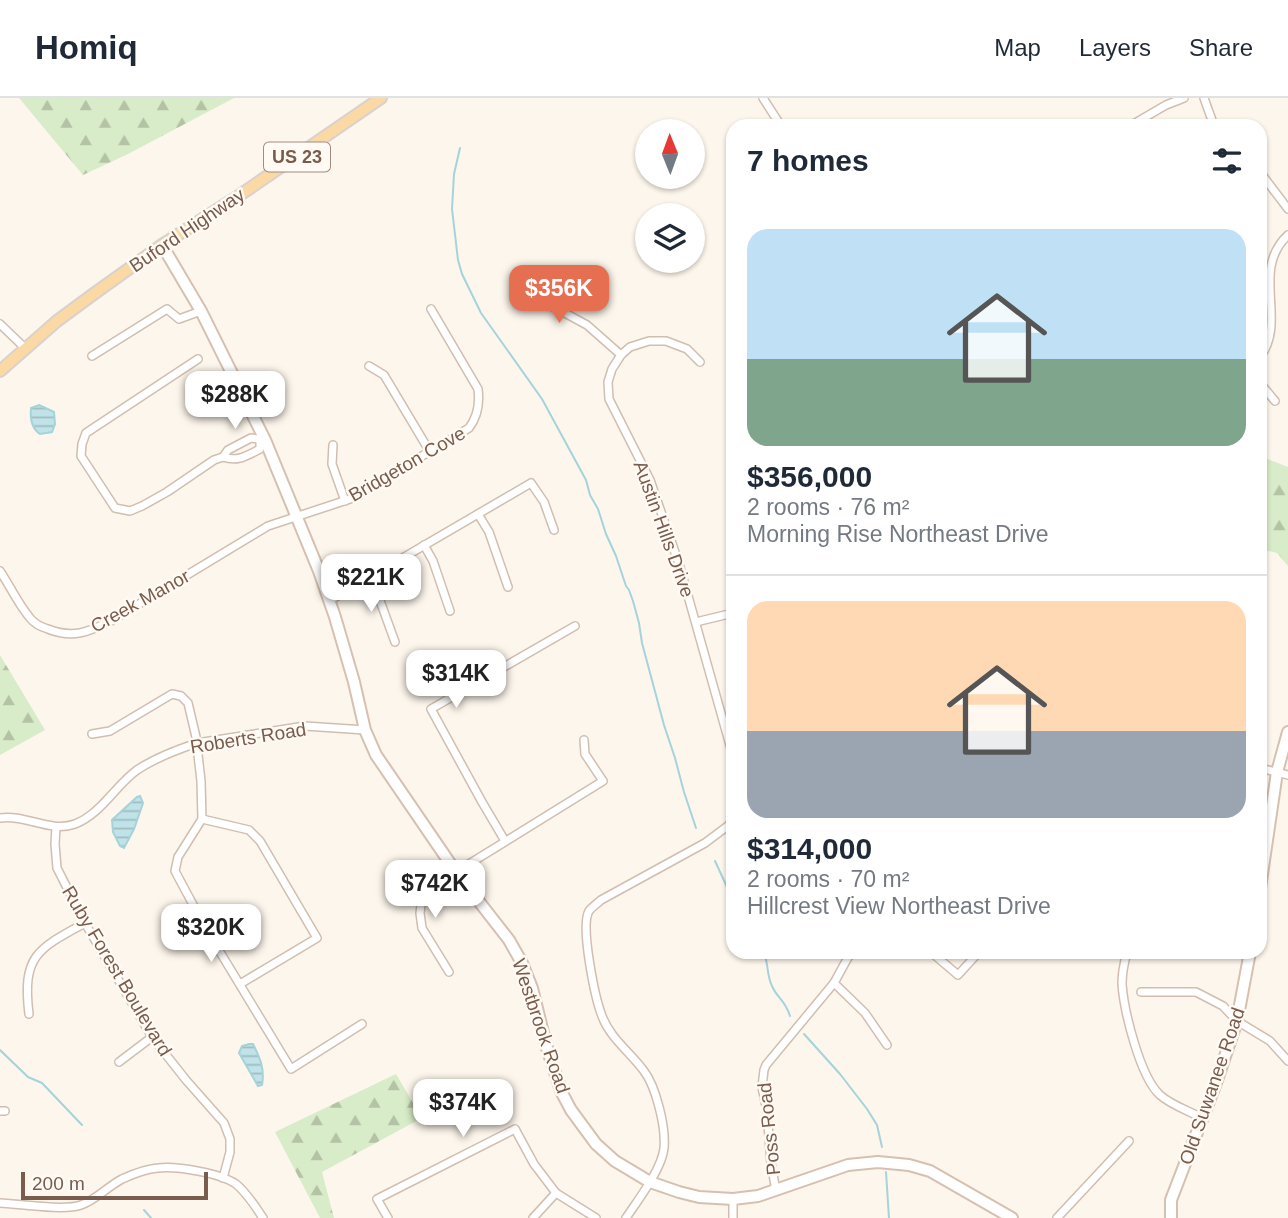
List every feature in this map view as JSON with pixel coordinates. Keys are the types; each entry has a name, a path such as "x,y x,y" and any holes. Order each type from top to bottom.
{"main road":[{"name":"Buford Highway","path":"0,371 85,300 162,245 382,98"}],"street":[{"path":"763,98 777,119"},
{"path":"1142,119 1184,98"},
{"path":"1204,98 1212,119"},
{"path":"1267,181 1288,209"},
{"path":"1267,345 1271,336 1272,318 1269,274 1280,243 1288,235"},
{"name":"Westbrook Road","path":"162,245 201,310 297,518 329,601 354,682 365,730 376,755 456,872 509,940 522,963 531,988 562,1093 596,1144 615,1161 650,1182 699,1197 733,1199 758,1196 848,1165 878,1162 930,1171 1012,1218"},
{"path":"520,275 539,299 587,324 621,355 630,347 649,341 666,341 687,349 700,362"},
{"path":"92,356 167,309 179,319 201,310"},
{"name":"Bridgeton Cove","path":"297,518 345,501 469,428 475,421 480,400 478,390 430,309"},
{"path":"0,324 25,348"},
{"name":"Austin Hills Drive","path":"621,355 612,369 608,383 609,399 650,480 679,564 726,724"},
{"path":"198,359 86,433 81,456 116,508 130,511 167,492 214,460 223,457 228,450 251,438 262,440 260,449 249,455 233,461 223,457"},
{"path":"369,366 384,375 430,452"},
{"path":"1267,391 1275,401"},
{"path":"333,445 332,464 345,501"},
{"path":"329,601 531,482 544,502 554,530"},
{"path":"478,514 489,532 508,587"},
{"name":"Creek Manor","path":"0,571 31,619 41,626 71,635 88,632 111,621 268,526 297,518"},
{"path":"424,545 433,561 450,611"},
{"path":"371,576 395,642"},
{"path":"696,622 726,615"},
{"path":"505,842 431,709 575,626"},
{"path":"92,734 110,730 172,694 181,696 188,704 197,743 202,819 178,857 175,871 206,929 291,1069 362,1024"},
{"name":"Roberts Road","path":"56,827 73,825 88,818 138,770 197,743 305,726 365,730"},
{"path":"1267,853 1283,774 1288,732"},
{"path":"449,972 422,928 421,905 428,894 456,872 603,781 585,754 584,740"},
{"path":"0,818 56,827"},
{"path":"202,819 249,830 260,841 317,938 240,984"},
{"name":"Ruby Forest Boulevard","path":"56,827 57,868 85,923 152,1037 224,1123 230,1139 230,1152 223,1178"},
{"path":"626,1218 650,1182 664,1149 659,1109 645,1073 611,1033 602,1016 588,948 586,931 589,911 601,900 707,842 726,827"},
{"path":"29,1014 26,988 29,969 35,957 53,942 85,923"},
{"name":"Poss Road","path":"776,1191 762,1087 764,1070 834,983 848,959"},
{"path":"939,959 958,975 973,959"},
{"path":"1124,959 1122,983 1125,1013 1149,1083 1160,1096 1202,1118"},
{"name":"Old Suwanee Road","path":"1171,1218 1171,1200 1237,1021 1249,959"},
{"path":"834,983 865,1013 887,1045"},
{"path":"1141,992 1196,992 1223,1006 1237,1021 1270,1041 1288,1061"},
{"path":"119,1062 152,1037"},
{"path":"388,1218 377,1199 515,1129 534,1164 556,1193 596,1218"},
{"path":"1057,1218 1129,1142"},
{"path":"0,1203 74,1207 94,1199 122,1179 159,1167 200,1171 223,1178 235,1184 252,1201 263,1218"},
{"path":"533,1218 556,1193"},
{"path":"733,1199 733,1218"}],"green space":[{"path":"19,98 234,98 83,175"},
{"path":"1267,459 1288,467 1288,566 1277,553 1267,551"},
{"path":"0,655 45,730 0,755"},
{"path":"396,1074 422,1118 322,1172 334,1218 320,1218 275,1132"}],"water":[{"path":"39,405 54,412 55,424 52,432 40,434 33,426 31,408"},
{"path":"140,796 143,803 124,848 120,846 113,832 112,820"},
{"path":"253,1044 260,1059 262,1085 258,1086 239,1053 242,1046"}],"waterway":[{"path":"460,148 454,174 452,209 462,274 481,313 542,399 586,480 633,601 664,725 696,828"},
{"path":"715,861 726,885"},
{"path":"765,959 770,982 790,1016"},
{"path":"804,1034 867,1109 877,1125 882,1147"},
{"path":"0,1050 28,1077 42,1083 82,1125"},
{"path":"886,1172 889,1218"},
{"path":"144,1210 151,1218"}]}
